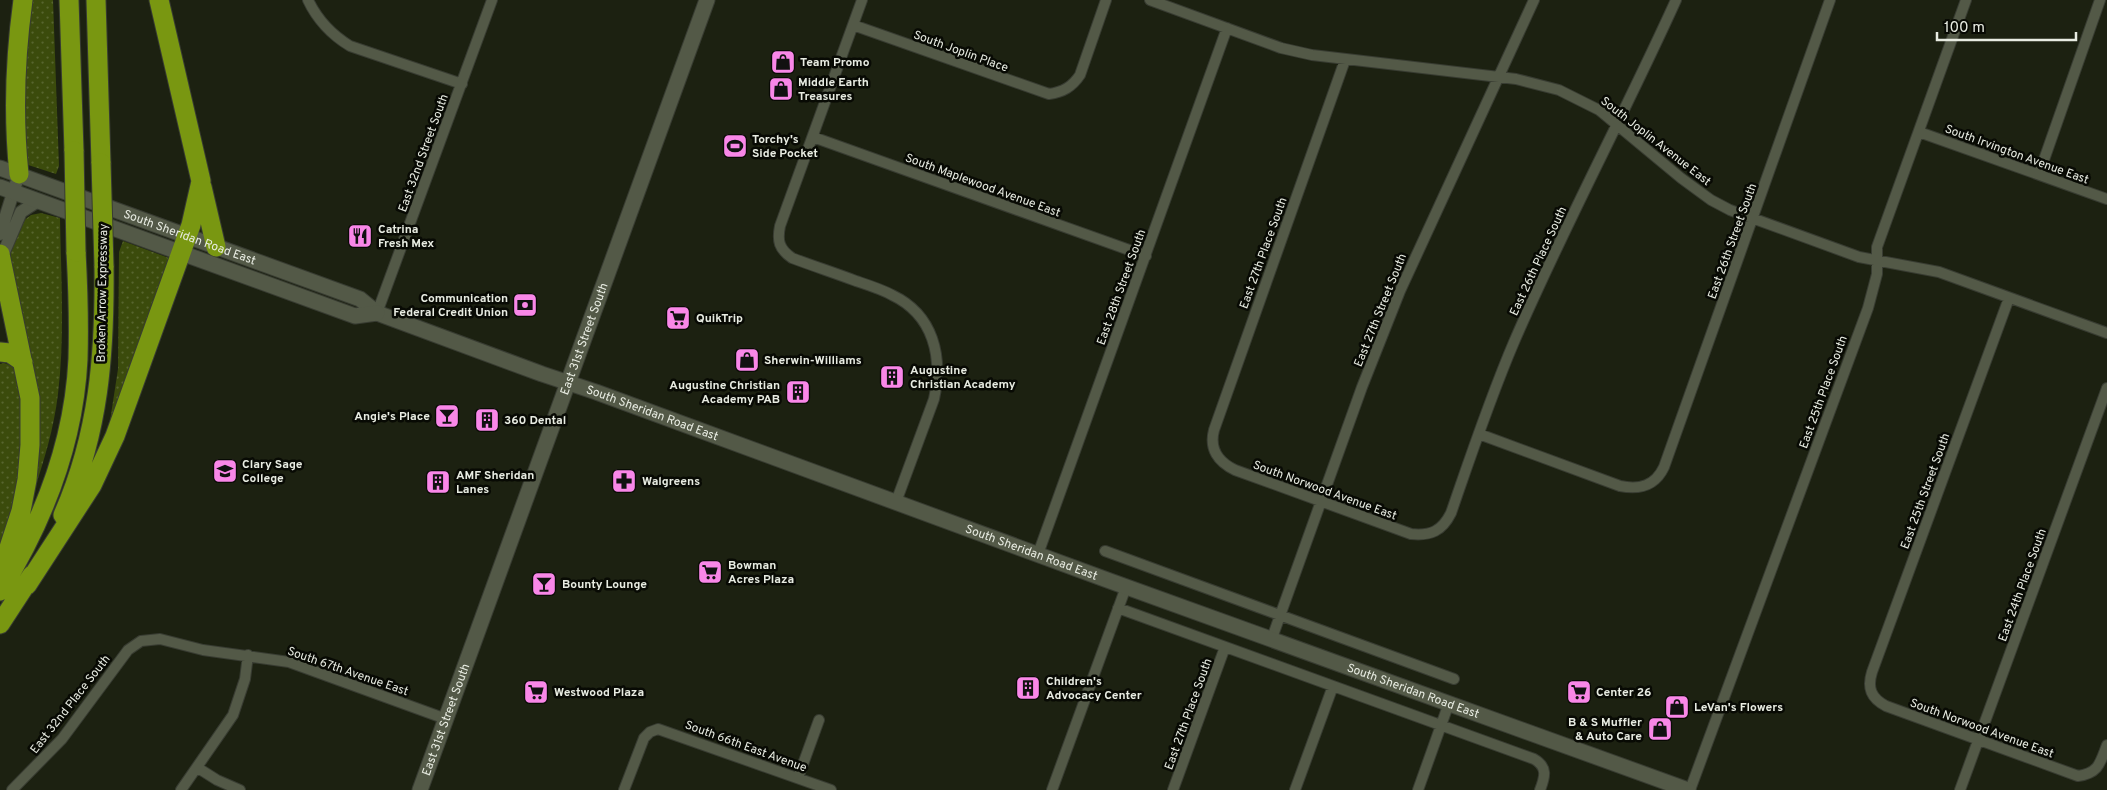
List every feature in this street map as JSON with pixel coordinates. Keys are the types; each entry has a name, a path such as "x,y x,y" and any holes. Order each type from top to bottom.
{"highway":[{"path":"7,178 17,149 16,71 22,0"},
{"name":"Broken Arrow Expressway","path":"0,591 29,543 43,512 65,446 78,360 70,0"},
{"name":"Broken Arrow Expressway","path":"0,624 27,585 66,508 79,472 95,412 103,358 104,266 96,0"},
{"path":"159,0 216,247"},
{"path":"27,585 92,485 115,436 184,244 195,211 201,181"},
{"path":"0,258 30,398 30,445 27,480 21,510 0,574"},
{"path":"0,352 10,353 23,362"}],"main road":[{"name":"East 31st Street South","path":"423,789 446,718 707,0"},
{"name":"South Sheridan Road East","path":"7,178 184,244 354,316 377,313"},
{"name":"South Sheridan Road East","path":"7,178 38,201 184,244 216,247 360,299 377,313 1126,587 1272,638 1689,790"}],"street":[{"path":"308,0 314,12 338,39 350,46 462,84"},
{"name":"East 32nd Street South","path":"377,313 492,0"},
{"path":"862,0 780,226 778,242 781,248 792,258 880,290 903,301 920,316 930,334 938,362 938,377 934,399 896,502"},
{"name":"South Joplin Place","path":"853,25 1049,94 1061,92 1070,87 1080,74 1106,0"},
{"name":"South Joplin Avenue East","path":"1150,0 1281,48 1312,55 1541,84 1559,90 1599,110 1711,200 1754,219 1876,261 1939,272 2107,333"},
{"name":"East 27th Street South","path":"1272,638 1362,386 1400,292 1534,0"},
{"name":"East 26th Place South","path":"1432,534 1446,522 1451,513 1478,434 1513,343 1676,0"},
{"name":"East 26th Street South","path":"1478,434 1620,486 1639,488 1656,480 1664,467 1754,219 1830,0"},
{"name":"East 25th Place South","path":"1689,790 1868,308 1877,274 1877,247 1966,0"},
{"path":"2039,174 2100,0"},
{"name":"East 28th Street South","path":"1038,554 1227,28"},
{"name":"East 27th Place South","path":"1216,454 1212,443 1214,430 1345,60"},
{"name":"South Irvington Avenue East","path":"1919,132 2107,199"},
{"name":"South Maplewood Avenue East","path":"813,137 1146,256"},
{"path":"0,234 7,178"},
{"path":"0,258 21,212 38,201"},
{"name":"East 25th Street South","path":"1871,694 1869,685 1872,672 2009,298"},
{"name":"East 24th Place South","path":"1960,790 2107,388"},
{"name":"South Norwood Avenue East","path":"1216,454 1224,465 1321,502 1411,534 1432,534"},
{"name":"South Sheridan Road East","path":"1105,551 1454,679"},
{"path":"1052,790 1126,587"},
{"name":"South Sheridan Road East","path":"1118,608 1534,759 1542,765 1545,774 1540,790"},
{"name":"South 67th Avenue East","path":"151,639 168,640 203,650 248,655 296,665 446,718"},
{"name":"East 32nd Place South","path":"12,790 62,739 128,650 141,641 151,639"},
{"name":"East 27th Place South","path":"1173,790 1225,646"},
{"path":"181,790 229,723 238,706 245,680 248,655"},
{"path":"1295,790 1333,686"},
{"name":"South Norwood Avenue East","path":"1871,694 1874,699 1886,706 2078,776 2089,775 2097,769 2107,745"},
{"path":"1418,790 1449,703"},
{"path":"798,778 819,720"},
{"name":"South 66th East Avenue","path":"624,790 644,738 653,730 666,730 830,790"},
{"path":"198,768 217,780 240,790"}],"green space":[{"path":"27,0 53,0 59,166 56,174 22,163"},
{"path":"41,213 60,218 61,350 54,419 45,457 33,494 33,471 8,257 23,221 31,215"},
{"path":"123,241 169,258 108,434 118,369 119,252"},
{"path":"4,363 16,367 18,375 21,405 21,444 15,500 0,543 0,364"}],"place":[{"name":"Team Promo","path":"783,62"},
{"name":"Middle Earth Treasures","path":"781,89"},
{"name":"Torchy's Side Pocket","path":"735,146"},
{"name":"Catrina Fresh Mex","path":"360,236"},
{"name":"Communication Federal Credit Union","path":"525,305"},
{"name":"QuikTrip","path":"678,318"},
{"name":"Sherwin-Williams","path":"747,360"},
{"name":"Augustine Christian Academy","path":"892,377"},
{"name":"Augustine Christian Academy PAB","path":"798,392"},
{"name":"Angie's Place","path":"447,416"},
{"name":"360 Dental","path":"487,420"},
{"name":"Clary Sage College","path":"225,471"},
{"name":"Walgreens","path":"624,481"},
{"name":"AMF Sheridan Lanes","path":"438,482"},
{"name":"Bowman Acres Plaza","path":"710,572"},
{"name":"Bounty Lounge","path":"544,584"},
{"name":"Children's Advocacy Center","path":"1028,688"},
{"name":"Westwood Plaza","path":"536,692"},
{"name":"Center 26","path":"1579,692"},
{"name":"LeVan's Flowers","path":"1677,707"},
{"name":"B & S Muffler & Auto Care","path":"1660,729"}]}
